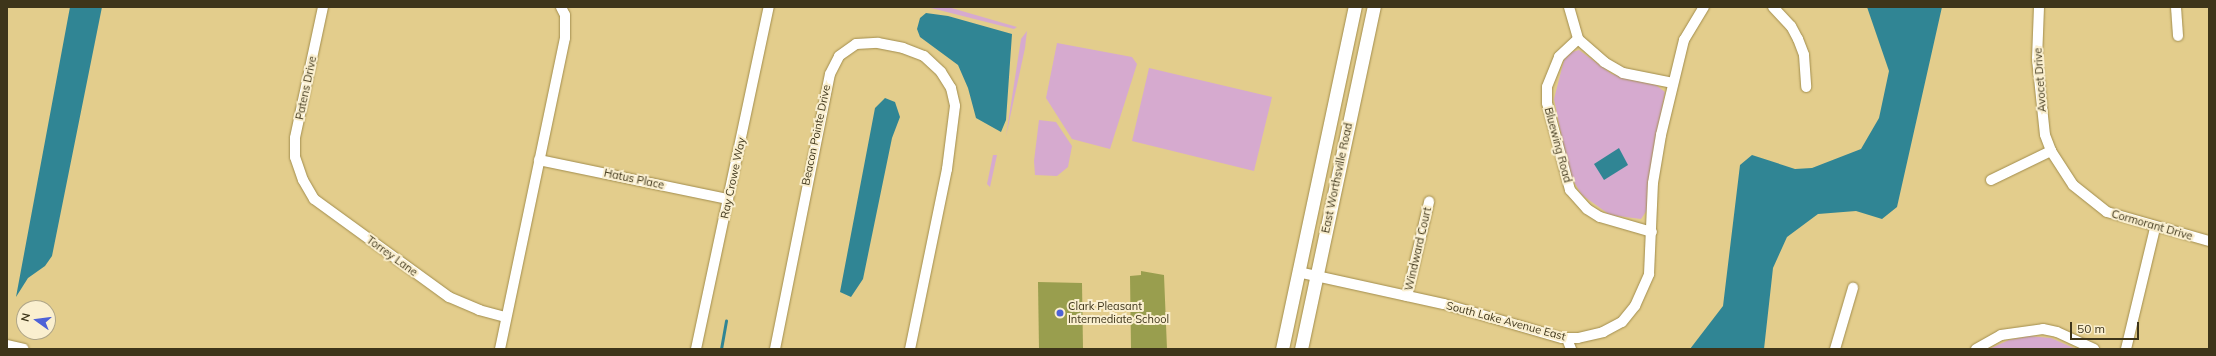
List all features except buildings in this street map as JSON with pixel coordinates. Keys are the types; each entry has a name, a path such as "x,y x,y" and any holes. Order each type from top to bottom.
{"main road":[{"name":"East Worthsville Road","path":"1282,349 1354,7"},
{"name":"East Worthsville Road","path":"1301,349 1374,7"}],"street":[{"name":"Patens Drive","path":"298,169 295,138 323,7"},
{"path":"500,349 565,38 565,15 561,7"},
{"name":"Ray Crowe Way","path":"696,349 769,7"},
{"path":"1569,7 1578,38 1593,54 1623,73 1673,83"},
{"name":"South Lake Avenue East","path":"1298,272 1408,296 1567,338 1603,332 1622,322 1635,306 1649,274 1653,183 1673,83 1684,40 1704,7"},
{"path":"1773,7 1791,26 1798,39 1804,55 1806,86"},
{"name":"Avocet Drive","path":"2039,7 2037,59 2045,135 2051,151"},
{"path":"2176,7 2178,36"},
{"name":"Bluewing Road","path":"1578,38 1559,57 1547,87 1547,103 1570,190 1586,209 1600,217 1652,232"},
{"name":"Beacon Pointe Drive","path":"775,349 830,74 839,56 856,44 878,43 903,48 924,56 941,72 951,88 955,106 946,169 910,349"},
{"path":"1991,180 2051,151"},
{"name":"Cormorant Drive","path":"2051,151 2073,185 2107,212 2155,228 2209,241"},
{"name":"Hatus Place","path":"539,160 728,199"},
{"name":"Torrey Lane","path":"298,169 314,199 449,297 479,310 506,317"},
{"name":"Windward Court","path":"1408,296 1429,202"},
{"path":"2126,349 2155,228"},
{"path":"1835,349 1853,288"},
{"path":"1976,349 2001,335 2042,329 2057,332 2094,349"},
{"path":"1567,338 1572,349"},
{"path":"7,345 24,349"}],"shaded area":[{"path":"927,7 948,7 1017,27 1014,29"},
{"path":"1027,31 1025,48 1006,136 1021,39"},
{"path":"1057,43 1132,57 1137,64 1110,149 1072,139 1046,98"},
{"path":"1579,50 1612,74 1656,85 1665,92 1648,186 1647,210 1641,219 1610,215 1582,195 1569,174 1554,99 1564,60 1572,52"},
{"path":"1149,68 1272,97 1254,171 1132,141"},
{"path":"1039,120 1056,122 1072,146 1068,167 1057,176 1035,175 1034,161"},
{"path":"993,155 997,155 990,187 987,184"},
{"path":"2030,336 2051,338 2076,349 1989,349 2009,340"}],"water":[{"path":"70,7 102,7 52,256 45,266 28,278 16,297"},
{"path":"1867,7 1942,7 1897,207 1882,219 1856,211 1818,214 1787,237 1773,268 1764,349 1690,349 1723,306 1740,165 1752,155 1795,169 1812,168 1861,149 1879,118 1889,71"},
{"path":"926,13 948,16 1012,34 1006,120 1001,132 976,118 968,88 958,65 920,37 917,29 920,18"},
{"path":"885,98 895,102 900,117 892,138 863,279 851,297 840,292 875,108"},
{"path":"1619,148 1628,165 1604,180 1594,164"}],"waterway":[{"path":"721,349 726,320"}],"place":[{"name":"Clark Pleasant Intermediate School","path":"1060,313"}]}
